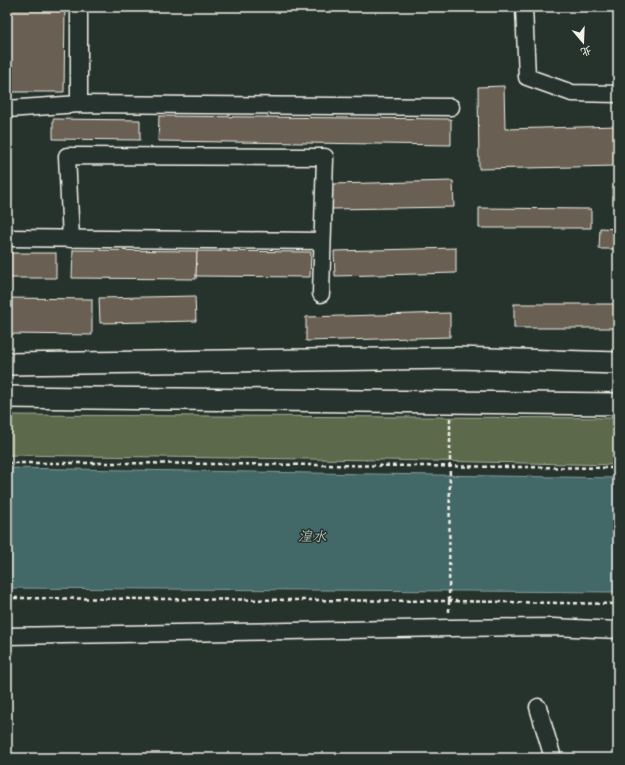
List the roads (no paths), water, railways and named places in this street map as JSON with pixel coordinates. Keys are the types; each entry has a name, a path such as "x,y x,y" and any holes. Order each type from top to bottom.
{"main road":[{"path":"7,364 458,358 618,363"},
{"path":"7,397 618,404"}],"street":[{"path":"79,7 79,104"},
{"path":"524,7 527,77 572,93 618,94"},
{"path":"7,109 79,104 451,107"},
{"path":"72,239 67,156 325,157 321,294"},
{"path":"7,238 322,241"},
{"path":"7,636 450,628 553,627 618,630"},
{"path":"538,706 553,758"}],"water":[{"name":"湟水","path":"7,468 618,478 618,592 7,588"}]}
